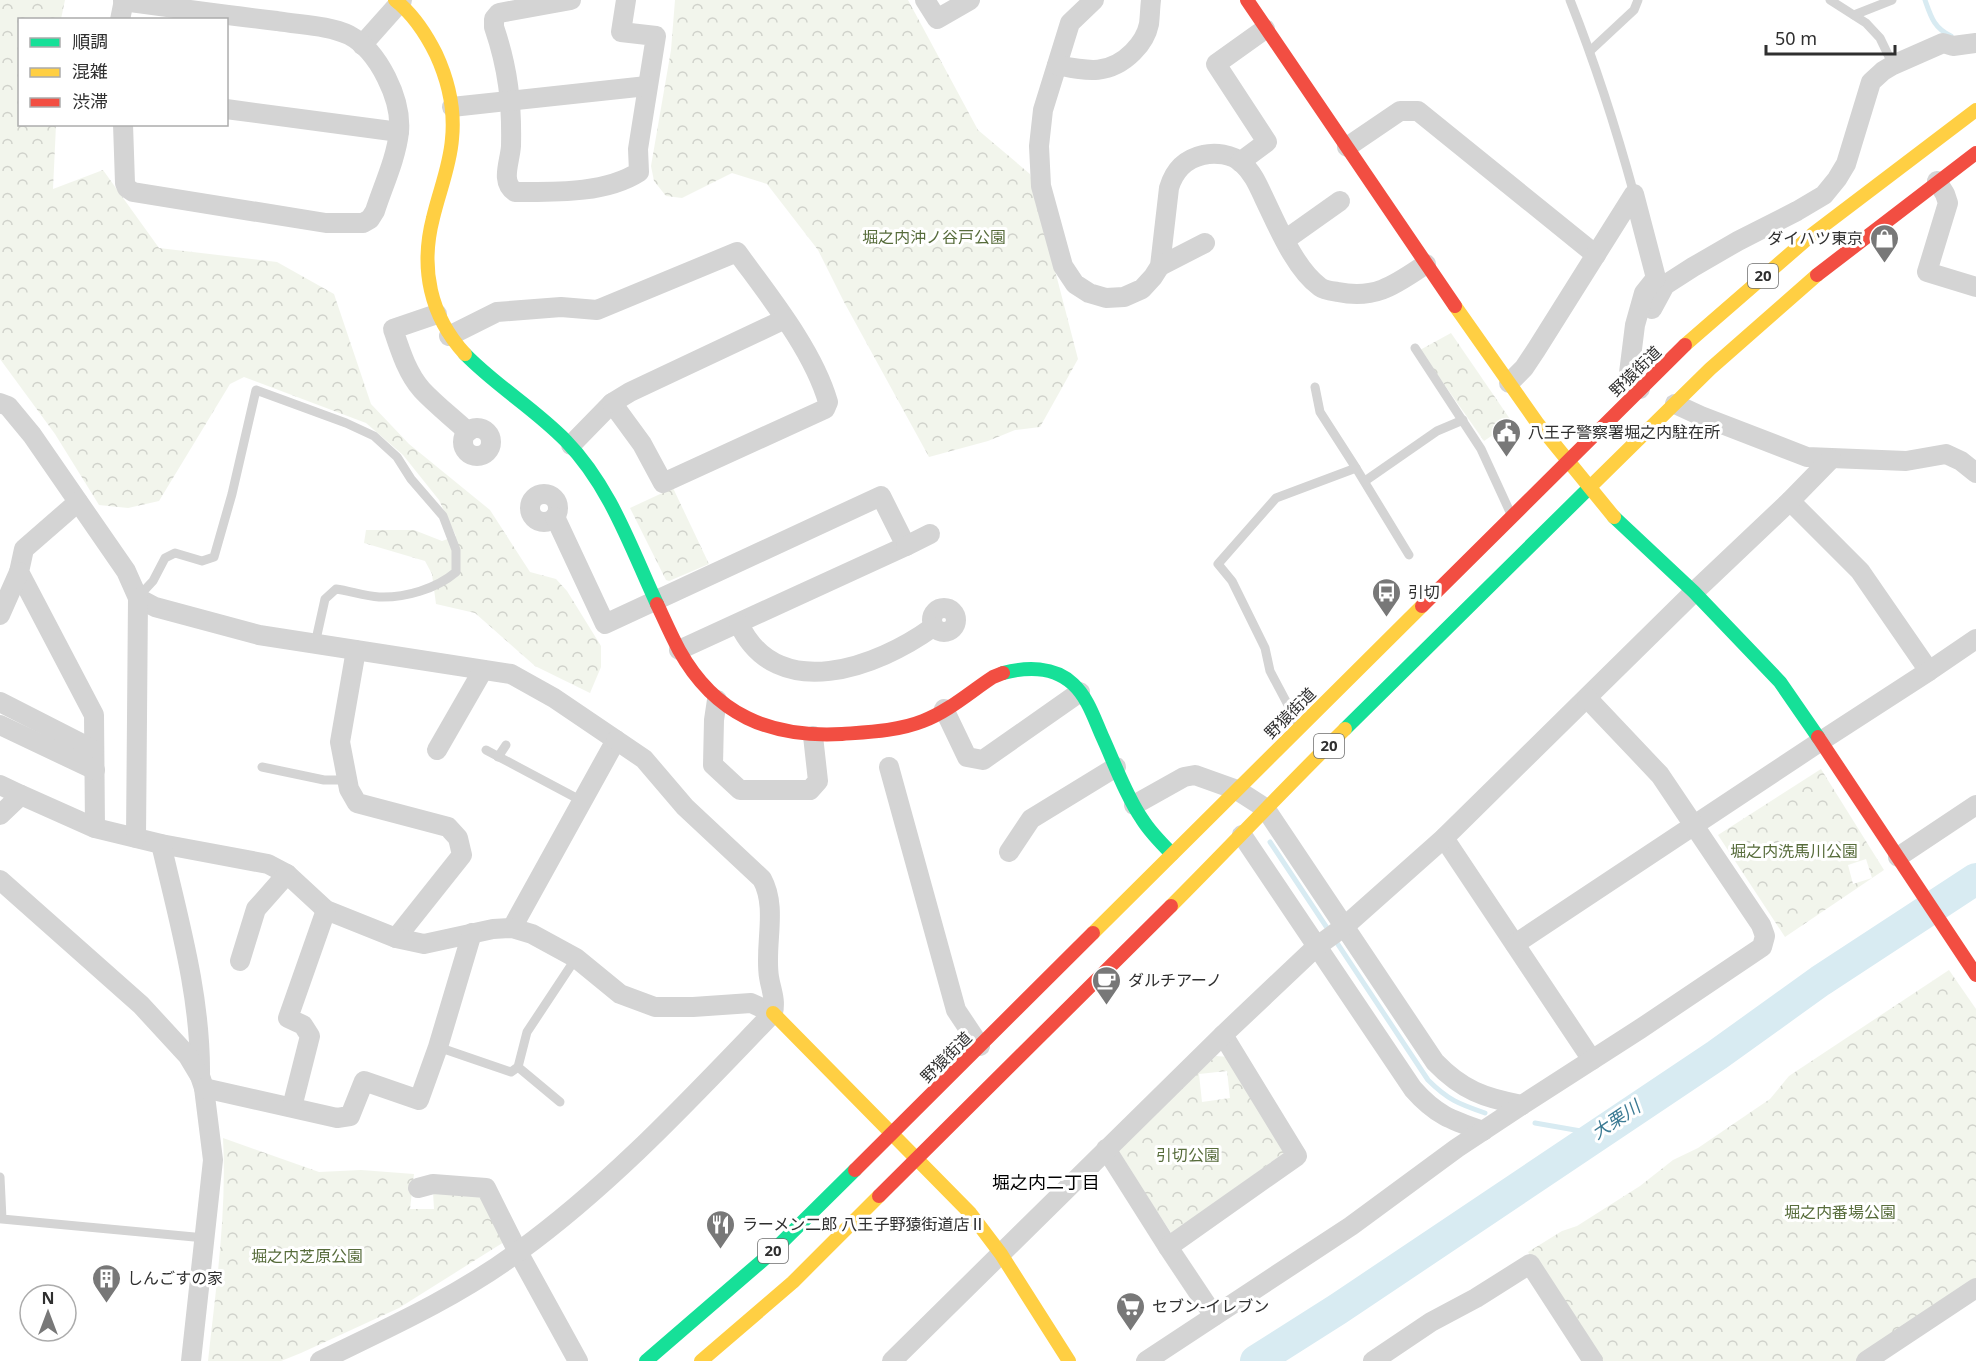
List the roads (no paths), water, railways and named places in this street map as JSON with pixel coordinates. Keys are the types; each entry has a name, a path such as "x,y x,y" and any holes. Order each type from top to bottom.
{"main road":[{"path":"1247,0 1426,264 1538,424 1620,524 1694,592 1780,682 1975,972"},
{"path":"399,1 410,13 436,53 452,107 452,143 426,250 428,282 437,314 449,336 481,370 552,426 594,474 679,650 695,676 717,700 747,720 784,732 813,736 877,731 909,725 944,709 993,677 1012,670 1053,672 1062,676 1080,692 1140,817 1153,835 1172,854"},
{"name":"野猿街道","path":"646,1361 770,1254 1698,333 1814,233 1976,110"},
{"name":"20","path":"701,1361 793,1282 959,1114 1242,835 1265,808 1743,339 1820,272 1976,153"},
{"path":"773,1013 970,1213 1001,1254 1069,1361"}],"street":[{"path":"571,0 499,13 494,20 508,77 510,100 511,148 506,181 508,188 515,192 577,191 632,177 639,172 638,149 656,36 621,32 626,0"},
{"path":"925,0 937,19 970,0"},
{"path":"1094,0 1070,23 1043,110 1039,146 1041,186 1063,266 1075,284 1089,293 1106,298 1124,297 1142,289 1160,266 1172,177 1184,163 1195,156 1209,153 1223,154 1240,162 1253,175 1299,265 1321,288 1355,295 1389,288 1426,264"},
{"path":"1057,65 1082,70 1098,70 1112,68 1124,61 1139,46 1149,26 1151,0"},
{"path":"362,45 399,1"},
{"path":"122,7 224,18"},
{"path":"123,126 125,183 127,188 133,192 326,223 363,223 370,219 375,211 396,149 399,132 398,114 383,72 362,45 351,36 326,29 228,18"},
{"path":"1240,162 1267,142 1216,64 1265,29"},
{"path":"1652,309 1665,285 1674,279 1729,246 1824,195 1838,179 1846,164 1871,82 1893,65 1943,43 1953,46 1976,43"},
{"path":"452,107 647,86"},
{"path":"228,109 399,132"},
{"path":"1347,147 1400,111 1418,111 1596,255"},
{"path":"1937,181 1948,203 1927,273 1976,287"},
{"path":"1509,383 1524,368 1536,350 1634,194"},
{"path":"1634,194 1656,278 1644,293 1635,325 1629,373 1640,389"},
{"path":"1285,240 1340,201"},
{"path":"1797,211 1814,233"},
{"path":"1160,266 1205,243"},
{"path":"449,336 497,312 561,307 597,310 737,252 785,319 813,366 828,402 825,409 663,483 642,444 612,403"},
{"path":"437,314 393,330 410,372 421,388 468,432"},
{"path":"571,445 612,403 630,392 785,319"},
{"path":"0,403 8,406 32,435 126,571 138,598 136,838"},
{"path":"1675,404 1772,445 1807,457 1906,461 1946,454 1961,460 1976,473"},
{"path":"892,1361 1223,1035 1316,947 1346,926 1444,838 1831,459"},
{"path":"555,517 605,624 881,496 906,546"},
{"path":"1790,501 1860,571 1929,671"},
{"path":"0,615 18,572 24,549 78,502"},
{"path":"679,650 930,534"},
{"path":"18,572 94,715 95,828"},
{"path":"138,598 155,607 259,635 511,674 554,698 644,759 685,807 762,879 767,887 770,901 769,976 776,1002 773,1013 618,1171 518,1252 456,1292 320,1361"},
{"path":"739,624 755,649 769,660 783,667 811,673 845,668 892,653 915,641 933,627"},
{"path":"1515,944 1976,639"},
{"path":"356,650 340,742 349,789 357,803 448,827 458,838 462,855 396,938"},
{"path":"436,750 483,670"},
{"path":"944,709 967,757 983,760 1080,692"},
{"path":"1146,1361 1351,1226 1483,1131 1762,947 1765,936 1761,925 1660,776 1587,698"},
{"path":"717,700 713,765 740,790 810,790 818,781 813,736"},
{"path":"0,702 94,750"},
{"path":"0,725 95,770"},
{"path":"512,928 616,740"},
{"path":"889,767 956,1010 980,1046"},
{"path":"1009,852 1031,819 1116,767"},
{"path":"1134,805 1184,777 1195,775 1237,790 1265,808 1435,1062 1460,1085 1477,1094 1493,1100 1522,1105"},
{"path":"0,785 95,828 161,844 268,864 286,874 326,910 396,938 424,944 493,929 512,928 532,934 576,958 620,994 656,1007 751,1003 773,1013"},
{"path":"0,815 21,795"},
{"path":"1902,863 1976,805"},
{"path":"1242,835 1413,1089 1438,1113 1455,1122 1483,1131"},
{"path":"1444,838 1592,1060"},
{"path":"161,844 194,989 202,1082 213,1160 192,1361"},
{"path":"240,961 256,909 286,874"},
{"path":"0,880 141,1005 188,1056 202,1082 337,1118 351,1116 364,1081 419,1100 438,1047 472,933"},
{"path":"292,1107 310,1036 303,1025 288,1018 326,910"},
{"path":"1168,1247 1297,1156 1223,1035"},
{"path":"1106,1149 1215,1316"},
{"path":"418,1188 433,1184 486,1188 578,1361"},
{"path":"1373,1361 1431,1322 1476,1298 1530,1264 1593,1361"},
{"path":"1866,1361 1976,1288"}],"lane":[{"path":"1570,0 1590,51 1622,148 1634,194"},
{"path":"1590,51 1634,10 1638,0"},
{"path":"1830,0 1866,23 1880,38 1893,65"},
{"path":"1854,15 1892,0"},
{"path":"1415,348 1481,449 1512,516"},
{"path":"1315,387 1320,412 1409,555"},
{"path":"138,598 153,581 165,558 175,553 202,561 214,557 232,494 256,390 346,423 374,436 397,458 411,479 443,516 456,550 456,572 428,588 400,595 379,597 336,588 325,599 315,644"},
{"path":"1365,481 1437,431 1463,420"},
{"path":"1300,727 1270,671 1265,648 1232,580 1218,564 1276,498 1356,468"},
{"path":"498,757 506,745"},
{"path":"486,750 582,801"},
{"path":"262,767 324,780 347,780"},
{"path":"438,1047 511,1072 518,1067 527,1032 576,958"},
{"path":"518,1067 560,1102"},
{"path":"0,1177 2,1219 205,1238"}],"waterway":[{"path":"1925,0 1937,26 1951,36"},
{"path":"1270,842 1428,1080 1454,1101 1485,1113"},
{"name":"大栗川","path":"1256,1361 1338,1309 1717,1055 1820,981 1976,879"},
{"path":"1535,1123 1598,1134"}],"place":[{"name":"ダイハツ東京","path":"1884,264"},
{"name":"八王子警察署堀之内駐在所","path":"1507,458"},
{"name":"引切","path":"1387,618"},
{"name":"ダルチアーノ","path":"1107,1006"},
{"name":"ラーメン二郎 八王子野猿街道店Ⅱ","path":"721,1250"},
{"name":"しんごすの家","path":"106,1304"},
{"name":"セブン-イレブン","path":"1131,1332"}],"district":[{"name":"堀之内二丁目","path":"1046,1183"}],"park label":[{"name":"堀之内沖ノ谷戸公園","path":"934,237"},
{"name":"堀之内洗馬川公園","path":"1794,851"},
{"name":"引切公園","path":"1188,1155"},
{"name":"堀之内番場公園","path":"1840,1212"},
{"name":"堀之内芝原公園","path":"307,1256"}]}
